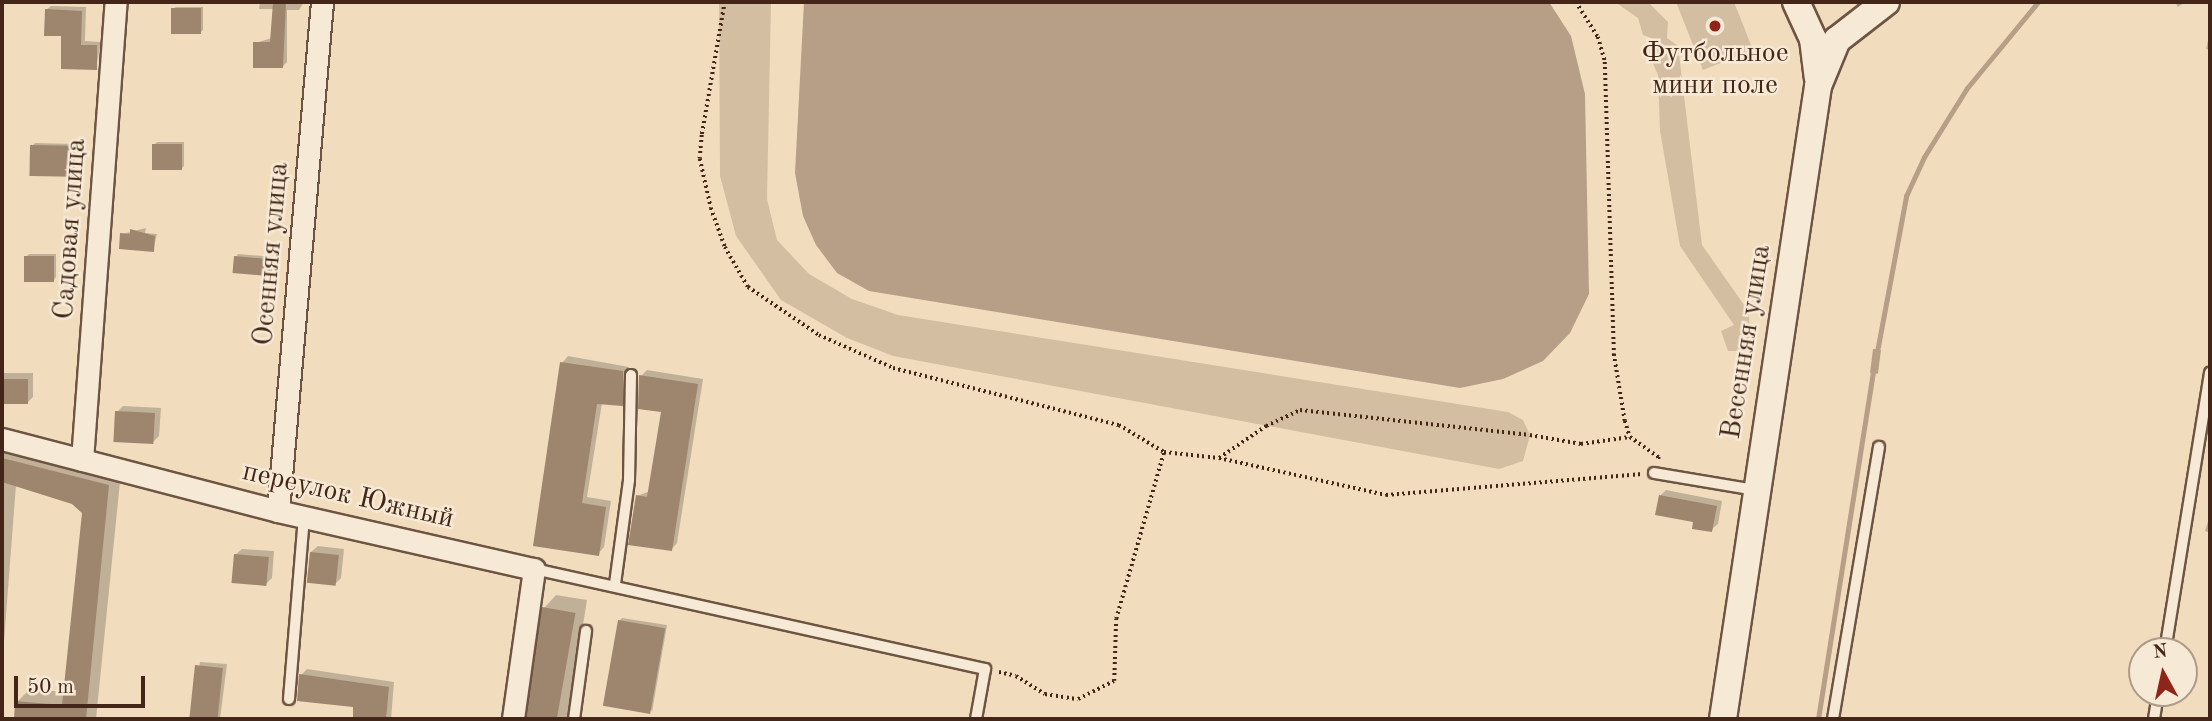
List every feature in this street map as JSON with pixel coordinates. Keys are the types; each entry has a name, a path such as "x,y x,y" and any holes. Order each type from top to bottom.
{"street":[{"name":"Садовая улица","path":"82,460 116,2"},
{"name":"Осенняя улица","path":"278,511 322,2"},
{"path":"1796,2 1815,48 1818,86"},
{"name":"Весенняя улица","path":"1723,719 1818,86 1837,40 1886,2"},
{"name":"переулок Южный","path":"2,439 278,511 534,569"},
{"path":"513,719 534,569"}],"lane":[{"path":"2167,637 2210,373"},
{"path":"615,584 629,480 631,375"},
{"path":"1833,719 1879,447"},
{"path":"1654,473 1756,490"},
{"path":"289,699 304,517"},
{"path":"534,569 615,584 985,669 976,719"},
{"path":"575,719 586,631"}],"path":[{"path":"725,2 700,159 725,247 748,287 819,335 893,368 1111,423 1164,452 1219,458 1395,496 1654,473 1660,457 1630,437 1581,444 1300,410 1266,426 1219,458"},
{"path":"1576,2 1598,37 1605,62 1614,354 1630,437"},
{"path":"985,669 1016,676 1045,694 1078,699 1114,681 1116,620 1164,452"}],"shaded area":[{"path":"719,2 771,2 767,199 777,240 809,274 852,299 898,315 1508,412 1523,420 1530,435 1523,461 1499,469 893,356 847,338 781,300 736,236 720,176"},
{"path":"804,2 1549,2 1571,36 1585,94 1589,294 1570,333 1543,361 1503,379 1460,388 869,291 837,273 816,245 803,216 795,173"},
{"path":"1615,2 1648,2 1668,22 1667,38 1678,46 1702,245 1749,312 1750,351 1728,351 1721,331 1734,325 1680,246 1660,131 1658,75 1651,59 1659,41 1643,35 1638,18"},
{"name":"Футбольное мини поле","path":"1676,2 1734,2 1753,50 1703,70"},
{"path":"1873,349 1881,350 1878,374 1870,373"}],"building":[{"path":"273,2 286,2 283,68 253,68 253,42 270,42"},
{"path":"171,8 201,8 201,34 171,34"},
{"path":"45,9 82,11 81,45 97,45 97,70 61,69 61,36 44,36"},
{"path":"152,144 182,144 182,170 152,170"},
{"path":"30,145 74,146 73,177 29,176"},
{"path":"130,229 155,236 154,252 119,249 120,233 130,234"},
{"path":"24,256 54,256 54,282 24,282"},
{"path":"234,256 271,259 269,276 233,273"},
{"path":"560,362 623,371 623,406 597,404 582,503 606,507 599,556 533,546"},
{"path":"639,375 698,384 672,551 628,545 636,495 647,497 661,412 638,409"},
{"path":"2,379 28,379 28,404 2,404"},
{"path":"115,411 155,413 153,444 113,442"},
{"path":"2,458 109,485 86,719 14,719 15,701 62,705 82,513 72,504 2,482"},
{"path":"1659,495 1717,506 1712,532 1692,529 1693,522 1655,515"},
{"path":"310,552 339,555 336,586 307,583"},
{"path":"234,554 269,557 266,586 231,583"},
{"path":"542,607 575,613 557,719 522,718"},
{"path":"618,620 665,628 650,714 603,706"},
{"path":"195,665 223,668 217,719 189,719"},
{"path":"299,674 389,687 386,719 353,719 353,707 297,701"}],"waterway":[{"path":"1876,357 1906,196 1924,157 1967,88 2038,2"},
{"path":"1818,719 1874,366"}],"place":[{"name":"Футбольное мини поле","path":"1715,26"}]}
